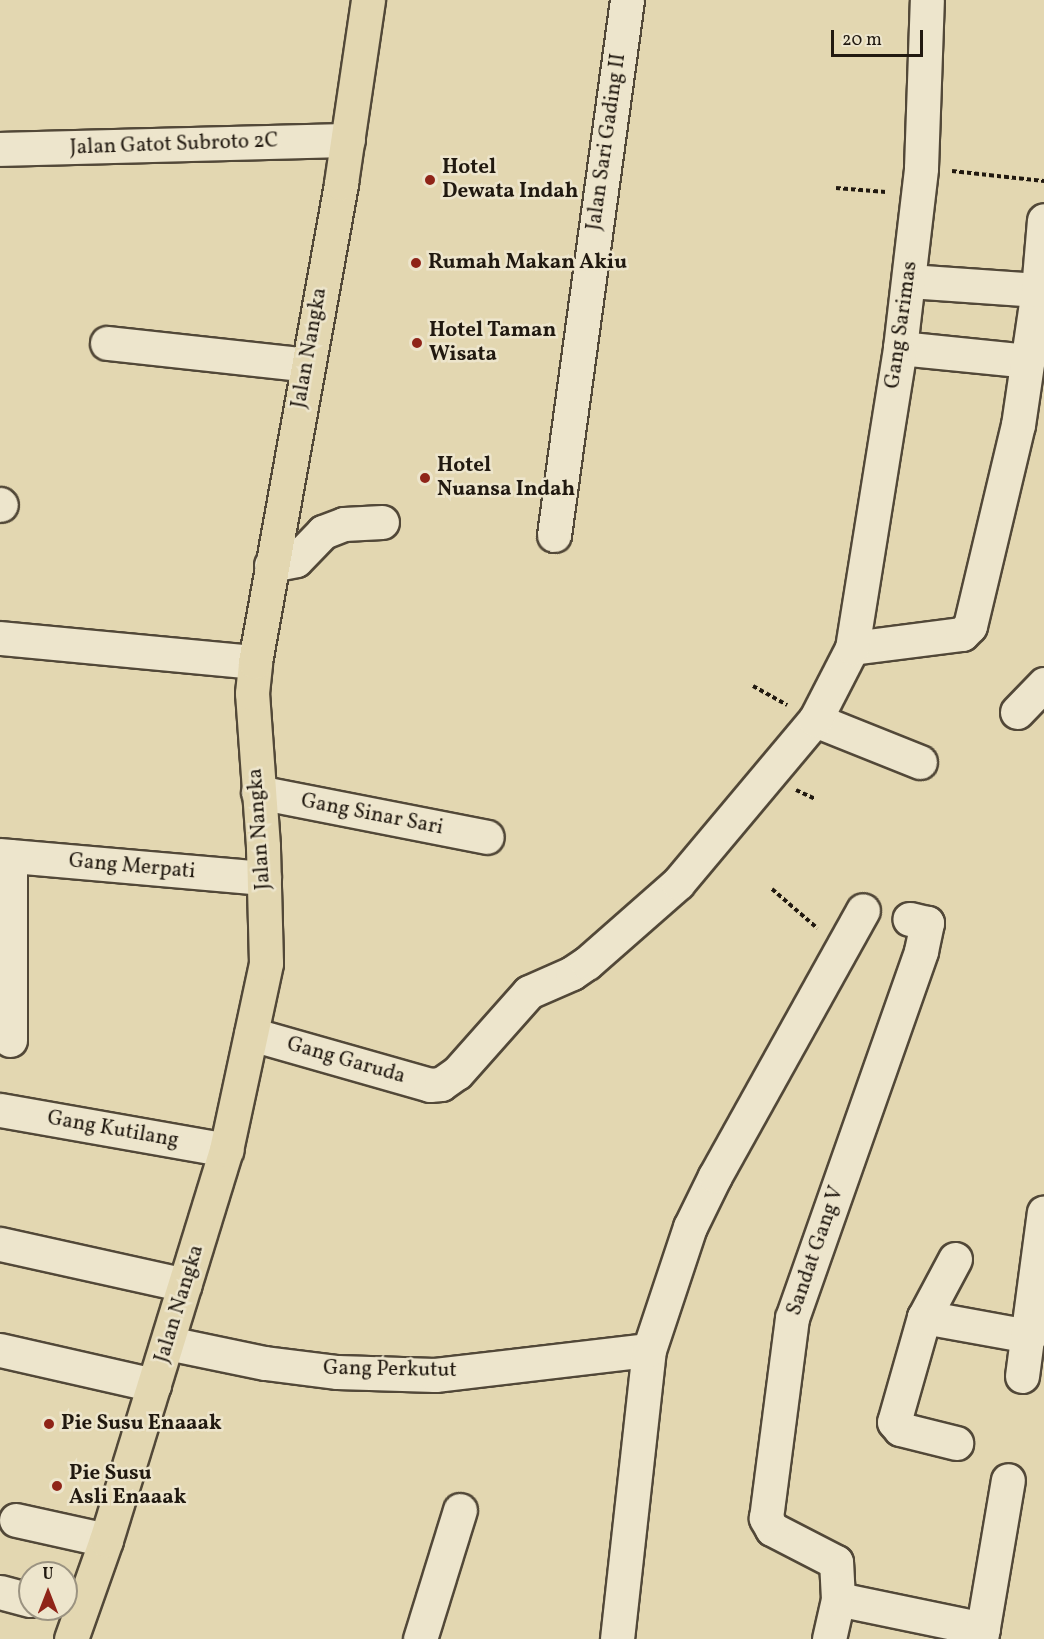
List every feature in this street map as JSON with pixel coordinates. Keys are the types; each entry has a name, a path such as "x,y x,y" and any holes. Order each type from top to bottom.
{"main road":[{"name":"Jalan Nangka","path":"78,1606 106,1540 226,1150 266,963 264,878 252,693 255,662 348,140 368,0"}],"street":[{"name":"Jalan Sari Gading II","path":"554,535 627,0"},
{"name":"Gang Sarimas","path":"441,1084 457,1073 529,992 587,963 678,883 815,720 852,648 909,280 920,181 927,0"},
{"name":"Jalan Gatot Subroto 2C","path":"0,150 348,140"},
{"path":"852,648 962,634 969,626 1018,425 1038,290 1044,220"},
{"path":"909,280 1038,290"},
{"path":"107,343 308,365"},
{"path":"900,348 1027,361"},
{"path":"271,565 296,560 323,532 344,524 382,522"},
{"path":"0,638 255,662"},
{"path":"1017,712 1044,684"},
{"path":"815,720 920,762"},
{"name":"Gang Sinar Sari","path":"258,792 487,837"},
{"path":"5,856 10,1040"},
{"name":"Gang Merpati","path":"5,856 264,878"},
{"path":"617,1639 649,1350 690,1227 715,1176 863,910"},
{"name":"Sandat Gang V","path":"829,1639 838,1599 838,1567 833,1559 772,1529 766,1518 792,1318 921,951 927,923 909,919"},
{"name":"Gang Garuda","path":"251,1034 430,1085 441,1084"},
{"name":"Gang Kutilang","path":"0,1110 226,1150"},
{"path":"1022,1376 1044,1212"},
{"path":"0,1244 185,1285"},
{"path":"955,1259 924,1317 894,1422 900,1430 956,1443"},
{"path":"924,1317 1029,1336"},
{"name":"Gang Perkutut","path":"168,1342 265,1363 337,1372 435,1375 649,1350"},
{"path":"0,1350 154,1385"},
{"path":"838,1599 982,1634 1008,1480"},
{"path":"420,1639 460,1510"},
{"path":"16,1520 106,1540"},
{"path":"0,1592 18,1597"}],"path":[{"path":"836,188 920,181 1044,181"},
{"path":"772,889 840,948"}],"place":[{"name":"Hotel Dewata Indah","path":"430,180"},
{"name":"Rumah Makan Akiu","path":"416,263"},
{"name":"Hotel Taman Wisata","path":"417,343"},
{"name":"Hotel Nuansa Indah","path":"425,478"},
{"name":"Pie Susu Enaaak","path":"49,1424"},
{"name":"Pie Susu Asli Enaaak","path":"57,1486"}]}
